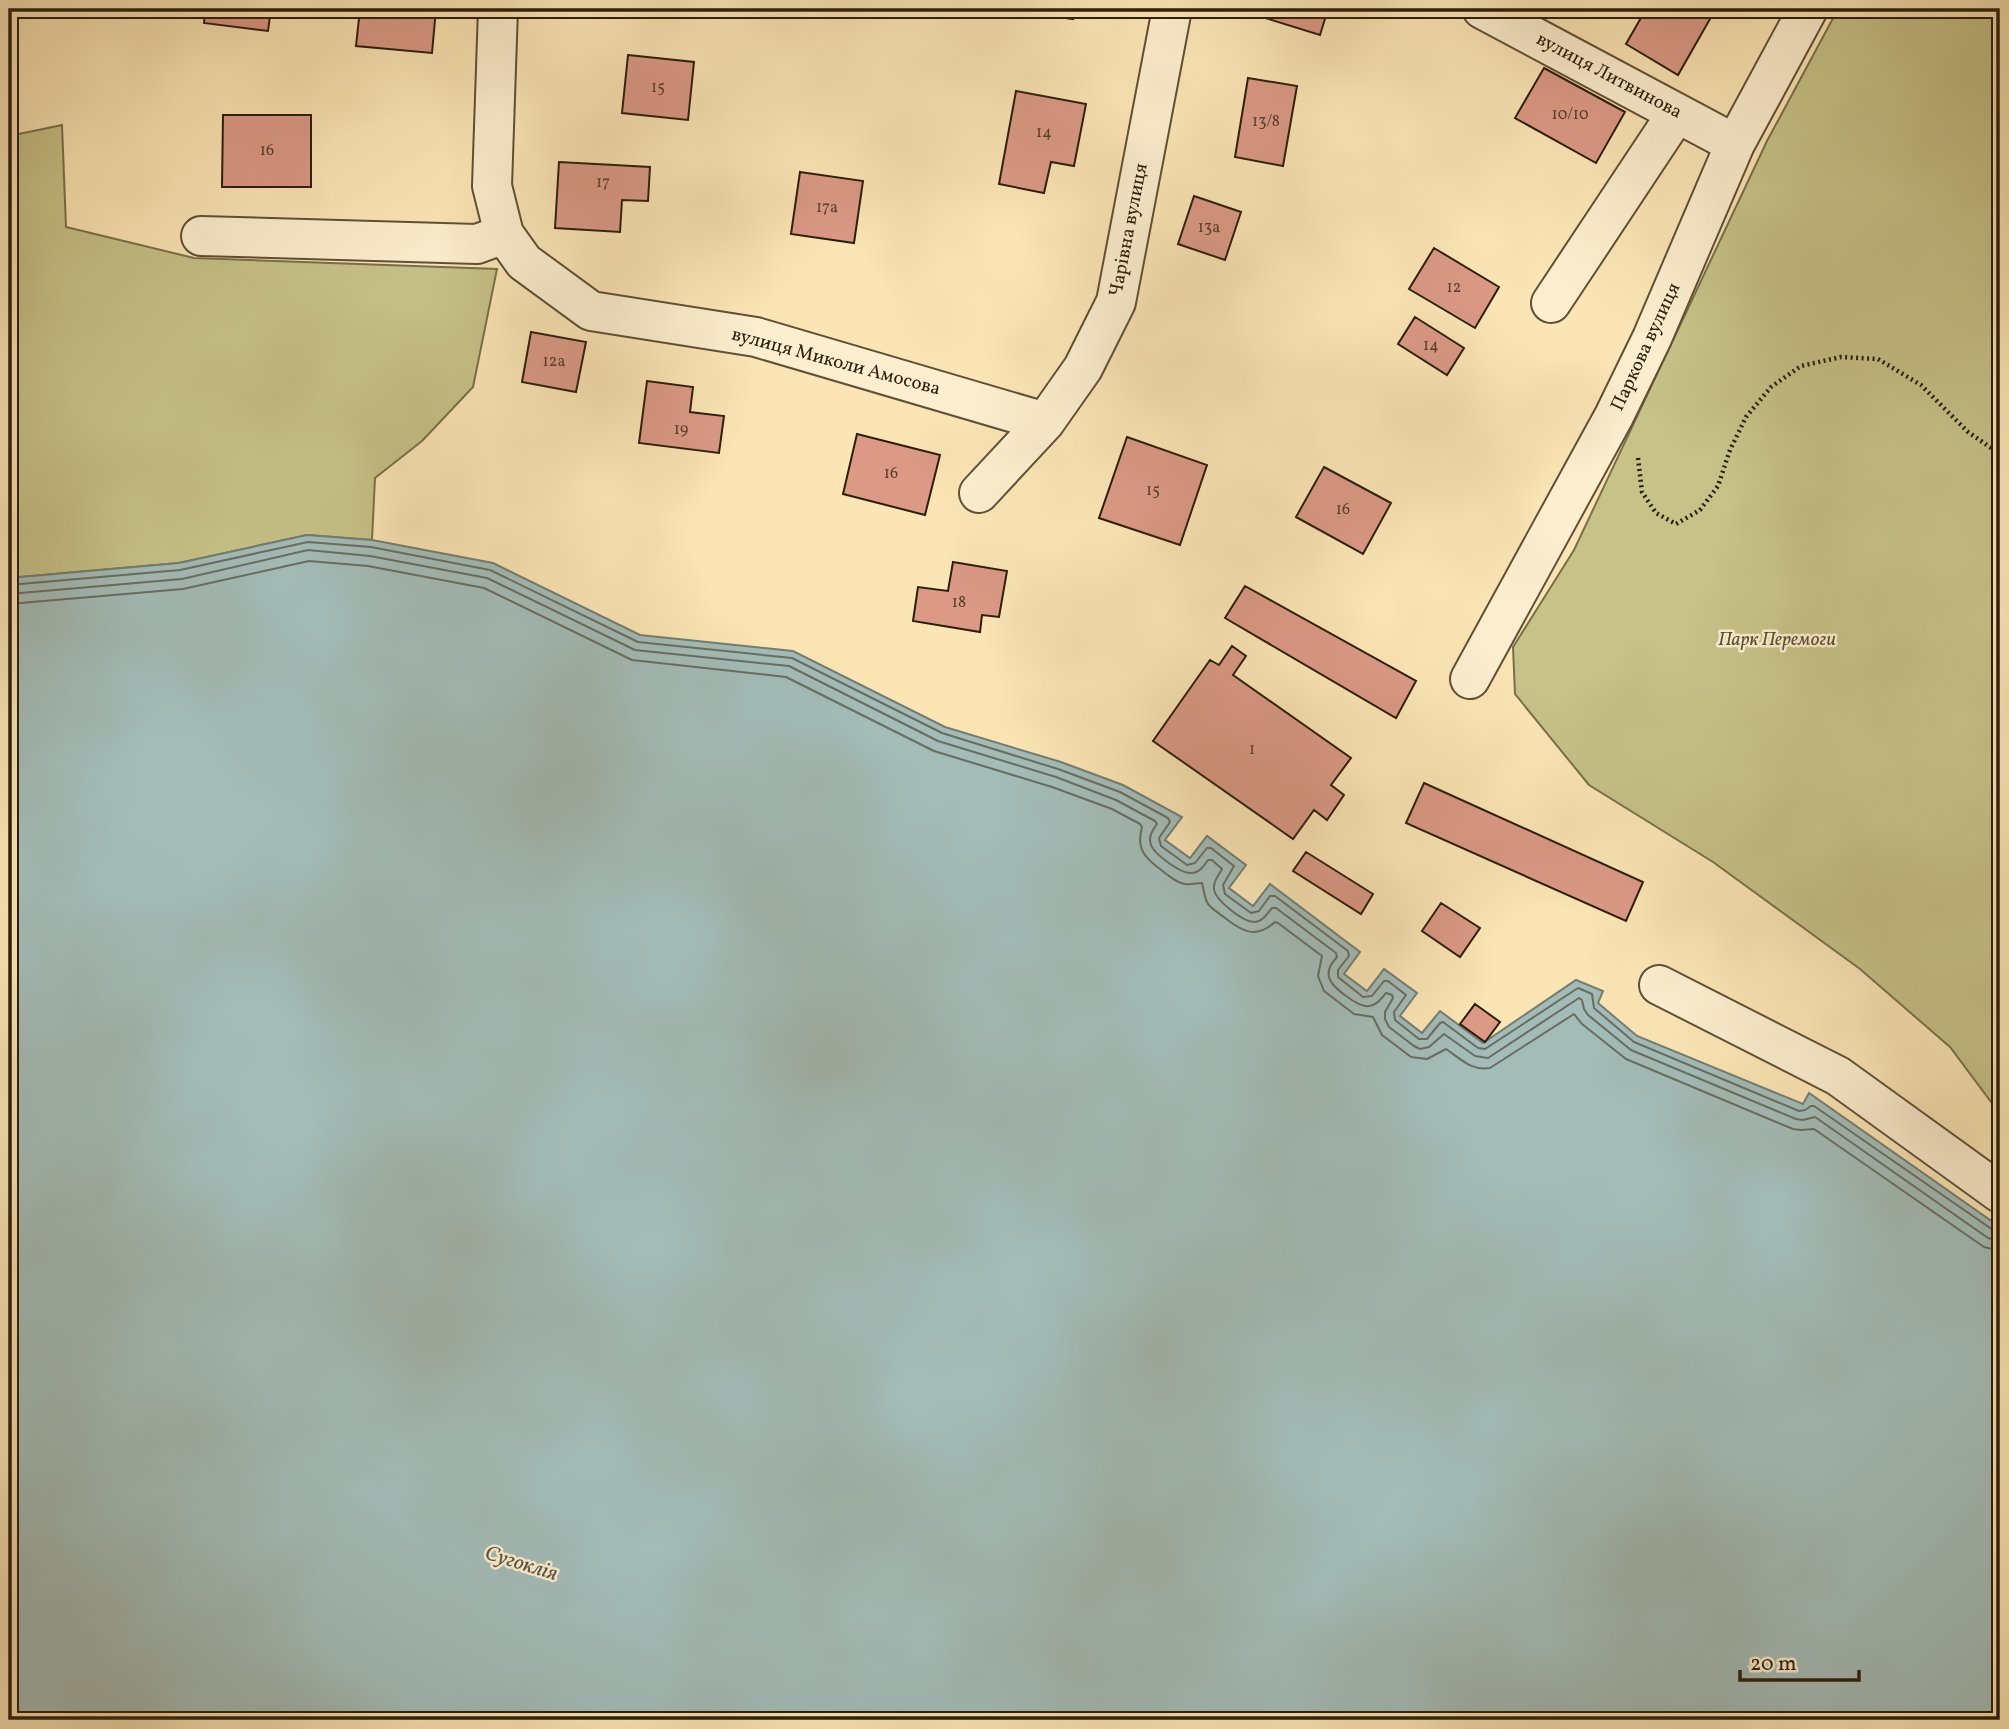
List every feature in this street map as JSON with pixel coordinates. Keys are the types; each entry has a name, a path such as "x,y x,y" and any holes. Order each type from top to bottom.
{"street":[{"name":"вулиця Миколи Амосова","path":"498,9 492,186 504,234 523,262 591,311 756,337 1045,422"},
{"name":"Чарівна вулиця","path":"979,493 1045,422 1083,368 1116,302 1172,9"},
{"name":"вулиця Литвинова","path":"1482,9 1735,144"},
{"name":"Паркова вулиця","path":"1470,679 1614,416 1652,338 1735,144 1808,9"},
{"path":"1550,303 1677,113"},
{"path":"201,236 477,244 504,234"},
{"path":"1659,985 1838,1076 2000,1193"}],"path":[{"path":"1636,449 1642,492 1656,513 1676,524 1700,510 1718,486 1730,450 1746,417 1771,387 1801,366 1841,357 1878,359 1911,378 1968,432 2000,454"}],"green space":[{"name":"Парк Перемоги","path":"1838,9 2000,9 2000,1114 1950,1047 1860,969 1713,862 1589,785 1515,694 1513,647 1574,550 1767,141"},
{"path":"62,125 66,227 194,258 497,269 473,387 422,441 375,478 372,540 307,535 179,563 9,578 9,136"}],"water":[{"name":"Сугоклія","path":"307,535 372,540 493,563 640,635 793,651 945,727 1061,762 1123,785 1182,817 1165,840 1190,858 1207,836 1246,865 1229,888 1253,906 1270,884 1360,952 1344,974 1367,991 1384,969 1417,993 1400,1016 1422,1033 1440,1011 1483,1043 1576,980 1603,991 1598,1003 1637,1036 1803,1104 1809,1093 2000,1227 2000,1720 9,1720 9,578 179,563"}],"building":[{"path":"180,9 271,9 268,31 204,23 205,12"},
{"path":"360,9 436,9 432,53 356,46"},
{"path":"1005,9 1074,9 1073,19"},
{"path":"1261,9 1328,9 1320,35 1259,16"},
{"path":"1646,9 1708,9 1714,12 1678,75 1626,44"},
{"path":"628,55 694,62 688,120 622,113"},
{"path":"1544,68 1625,112 1596,163 1515,118"},
{"path":"1248,78 1297,86 1283,166 1235,157"},
{"path":"1016,91 1086,104 1074,166 1051,162 1044,193 999,184"},
{"path":"223,115 311,115 311,187 222,187"},
{"path":"559,162 650,167 648,201 622,200 620,232 555,228"},
{"path":"800,172 863,181 854,243 791,234"},
{"path":"1194,196 1241,212 1225,260 1178,244"},
{"path":"1434,248 1499,287 1475,328 1409,289"},
{"path":"1415,317 1464,348 1447,375 1398,344"},
{"path":"531,332 586,342 576,392 522,382"},
{"path":"647,381 693,387 690,412 724,416 719,453 639,443"},
{"path":"857,434 940,455 925,515 843,494"},
{"path":"1127,437 1207,465 1180,545 1099,518"},
{"path":"1324,467 1391,503 1363,554 1296,517"},
{"path":"953,562 1007,571 999,617 982,615 980,632 913,621 918,587 948,591"},
{"path":"1245,586 1416,681 1396,718 1225,618"},
{"path":"1232,646 1246,656 1233,675 1351,758 1331,785 1344,795 1327,820 1314,810 1293,839 1153,741 1210,660 1219,665"},
{"path":"1424,783 1643,882 1626,921 1406,823"},
{"path":"1306,852 1373,894 1361,914 1293,871"},
{"path":"1441,903 1480,928 1460,957 1422,931"},
{"path":"1475,1004 1500,1022 1485,1042 1460,1024"}]}
